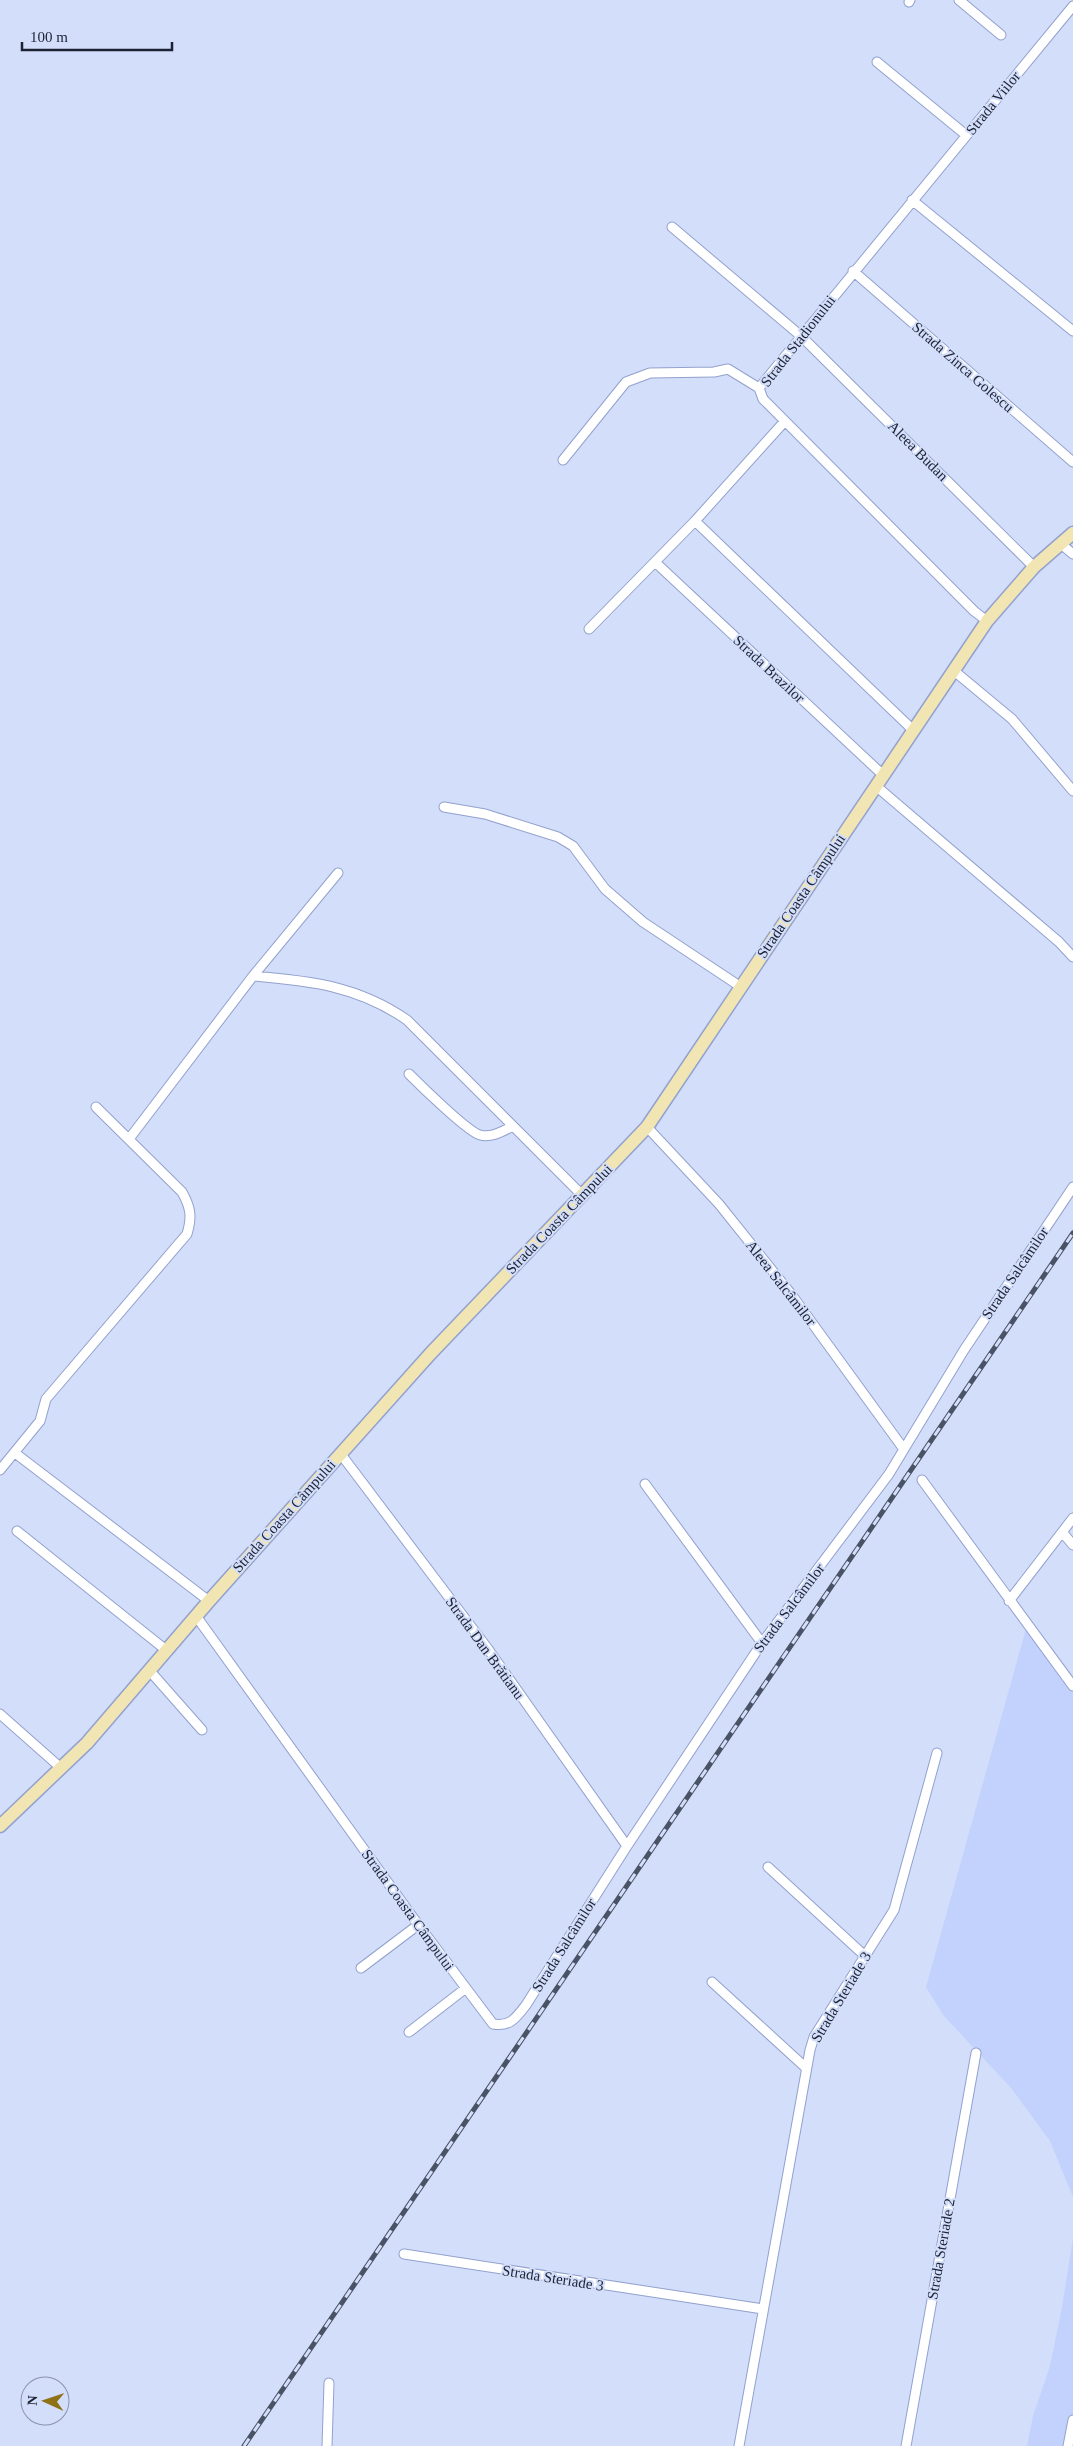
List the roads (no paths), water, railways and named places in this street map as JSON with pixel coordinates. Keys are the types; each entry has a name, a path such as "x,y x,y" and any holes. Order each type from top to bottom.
{"street":[{"path":"959,0 1001,35"},
{"name":"Strada Viilor","path":"912,200 1073,6"},
{"path":"877,62 966,135"},
{"path":"912,200 1073,331"},
{"name":"Strada Stadionului","path":"912,200 759,388 762,398 974,611 987,621"},
{"name":"Aleea Budan","path":"672,227 802,336 1034,567"},
{"name":"Strada Zinca Golescu","path":"853,271 1073,462"},
{"path":"563,460 626,382 650,374 714,372 728,369 759,388"},
{"path":"589,628 695,521 786,422"},
{"path":"695,521 913,730"},
{"name":"Strada Coasta Câmpului","path":"0,1826 86,1742 208,1601 450,1332 583,1196 647,1127 987,621 1034,567 1073,534"},
{"path":"1061,544 1073,554"},
{"name":"Strada Brazilor","path":"655,562 883,775"},
{"path":"954,670 1012,719 1073,791"},
{"path":"876,786 1052,936 1073,957"},
{"path":"444,807 485,814 558,837 573,846 606,889 643,922 741,987"},
{"path":"129,1139 253,976 338,873"},
{"path":"253,976 312,981 357,993 386,1005 407,1020 583,1196"},
{"path":"409,1074 464,1125 480,1135 495,1135 513,1126"},
{"path":"0,1470 40,1421 46,1399 187,1234 191,1219 190,1206 182,1192 96,1107"},
{"name":"Aleea Salcâmilor","path":"647,1127 719,1204 791,1294 903,1448"},
{"name":"Strada Salcâmilor","path":"504,2026 512,2022 526,2005 627,1846 762,1643 889,1474 964,1350 1073,1187"},
{"path":"15,1453 208,1601"},
{"name":"Strada Dan Brătianu","path":"340,1453 488,1649 627,1846"},
{"path":"922,1480 1073,1686"},
{"path":"645,1484 762,1643"},
{"path":"1009,1601 1073,1518"},
{"path":"17,1531 166,1650"},
{"path":"1062,1533 1073,1545"},
{"name":"Strada Coasta Câmpului","path":"196,1616 418,1925 493,2024 504,2026"},
{"path":"149,1670 202,1730"},
{"path":"0,1714 61,1768"},
{"name":"Strada Steriade 3","path":"739,2446 805,2067 814,2037 894,1910 937,1753"},
{"path":"768,1867 865,1956"},
{"path":"361,1968 418,1925"},
{"path":"712,1982 805,2067"},
{"path":"409,2032 466,1988"},
{"name":"Strada Steriade 2","path":"906,2446 976,2053"},
{"name":"Strada Steriade 3","path":"404,2254 763,2309"},
{"path":"327,2446 329,2383"},
{"path":"1068,2446 1073,2420"}],"railway":[{"path":"244,2446 1073,1233"}]}
